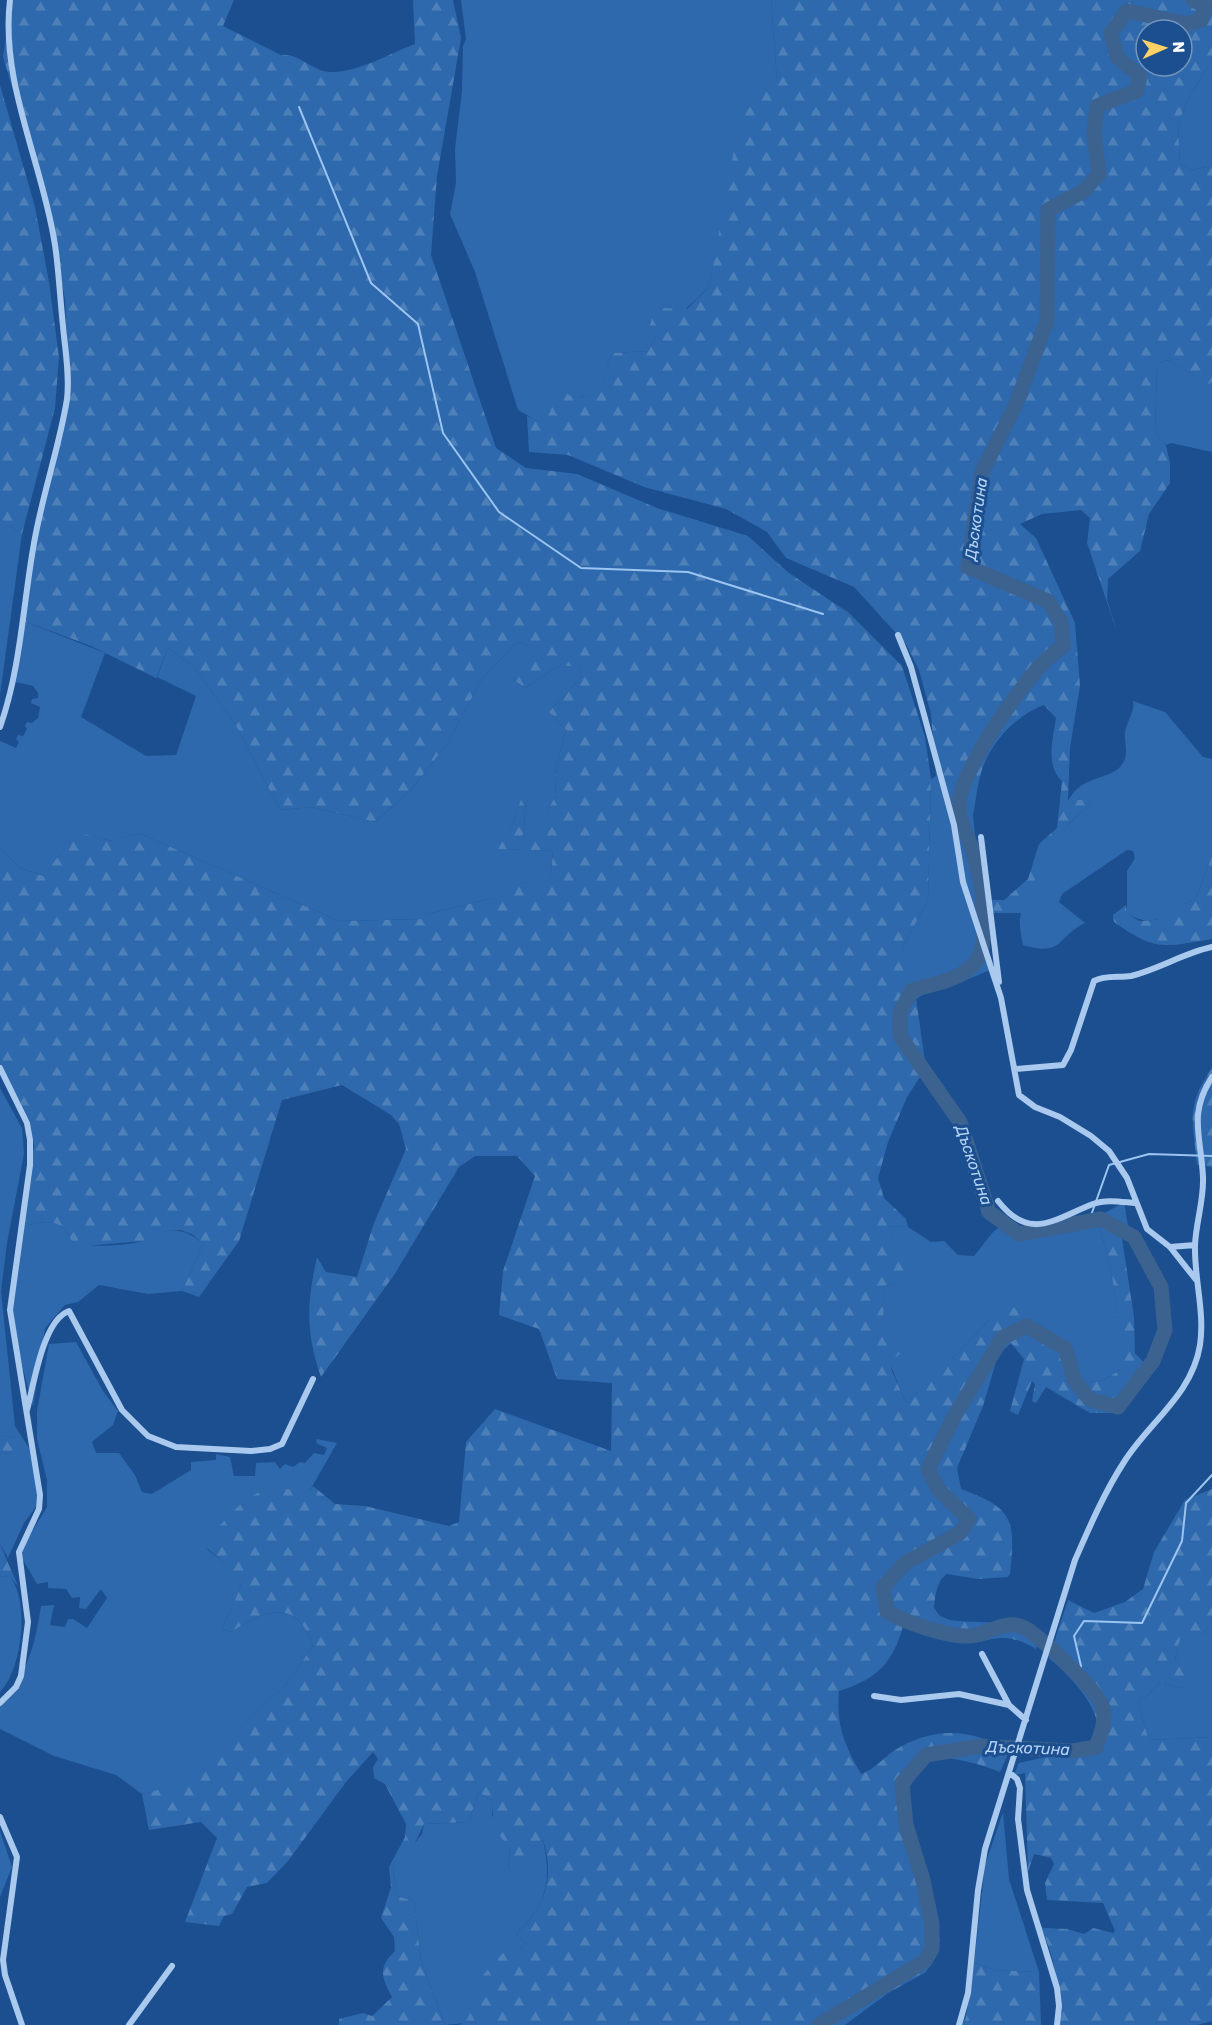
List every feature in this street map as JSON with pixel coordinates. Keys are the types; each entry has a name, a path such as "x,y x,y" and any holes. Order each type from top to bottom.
{"street":[{"path":"2,49 10,0"},
{"path":"0,727 10,690 35,536 64,414 68,377 55,245 48,208 12,98 2,57"},
{"path":"898,635 911,667 954,825 963,882 1001,998"},
{"path":"981,837 1001,998 1019,1095 1027,1102 1067,1122 1109,1151 1124,1171 1147,1229 1170,1247 1198,1282"},
{"path":"1015,1069 1063,1065 1094,981 1100,978 1130,976 1193,951 1212,947"},
{"path":"0,1068 27,1123 30,1140 30,1165 10,1310 40,1495 39,1509 20,1552 28,1622 21,1676 16,1687 0,1703"},
{"path":"959,2025 968,1993 978,1890 986,1849 1075,1560 1095,1514 1125,1460 1181,1393 1193,1369 1200,1343 1196,1245 1203,1179 1197,1116 1198,1102 1212,1077"},
{"path":"998,1201 1016,1220 1037,1224 1065,1219 1095,1203 1135,1203"},
{"path":"1170,1247 1196,1245"},
{"path":"26,1413 50,1330 61,1314 69,1311 122,1410 148,1436 165,1444 250,1450 270,1449 282,1444 313,1379"},
{"path":"982,1654 1009,1705 1026,1720"},
{"path":"874,1696 901,1700 958,1694 1009,1705"},
{"path":"1010,1773 1017,1779 1020,1788 1018,1819 1027,1890 1057,1988 1059,2006 1057,2025"},
{"path":"0,1817 17,1857 3,1960 5,1975 22,2025"},
{"path":"129,2025 172,1966"}],"green space":[{"path":"12,0 234,0 223,26 281,55 294,57 317,69 329,72 362,66 415,44 413,0 453,0 461,38 437,176 431,255 496,448 526,468 577,474 657,508 748,536 789,573 849,613 902,666 925,737 931,779 928,900 902,949 915,991 926,1068 907,1097 888,1142 878,1178 884,1198 906,1219 908,1227 888,1226 904,1264 903,1282 884,1286 883,1336 898,1341 900,1354 891,1360 892,1371 906,1403 919,1391 921,1368 943,1360 951,1360 990,1319 1010,1306 1035,1318 1056,1347 1088,1382 1104,1380 1121,1369 1115,1292 1096,1218 1124,1202 1128,1226 1121,1232 1134,1317 1135,1353 1147,1366 1146,1376 1118,1413 1090,1413 1046,1387 1036,1403 1032,1401 1035,1384 1032,1381 1018,1415 1010,1411 1024,1359 1011,1343 998,1355 983,1406 957,1468 961,1489 991,1503 1007,1518 1012,1540 1010,1574 1008,1577 978,1579 947,1574 939,1584 934,1608 940,1616 950,1620 1011,1624 1033,1629 1040,1634 1036,1649 1010,1638 968,1643 939,1638 920,1628 906,1615 892,1655 885,1664 866,1680 839,1691 840,1725 850,1753 861,1774 909,1742 938,1734 967,1734 995,1744 1009,1752 1000,1772 966,1761 931,1756 921,1766 904,1797 912,1856 931,1903 940,1940 935,1957 926,1972 888,1993 845,2025 459,2025 467,2020 474,1990 485,1973 504,1952 518,1951 526,1943 516,1934 534,1914 540,1903 545,1891 548,1867 543,1840 532,1847 533,1866 513,1878 508,1871 510,1848 496,1826 492,1800 478,1792 469,1822 424,1824 412,1849 393,1870 397,1896 414,1901 421,1961 445,2025 339,2025 339,2019 363,2013 372,2016 392,1997 385,1984 383,1972 386,1962 395,1951 394,1937 381,1918 391,1887 389,1867 405,1837 406,1824 385,1784 374,1778 373,1767 378,1759 373,1752 346,1782 288,1861 267,1883 247,1887 232,1914 224,1916 219,1926 185,1922 217,1838 201,1822 149,1830 142,1794 181,1784 287,1683 313,1646 298,1620 289,1614 279,1612 256,1618 231,1632 222,1629 241,1586 233,1571 207,1548 224,1521 247,1499 266,1489 281,1488 309,1492 313,1486 335,1504 365,1506 449,1526 459,1522 466,1442 495,1409 611,1451 612,1383 557,1379 539,1329 499,1315 503,1271 535,1176 517,1156 475,1156 459,1167 394,1275 321,1377 312,1345 309,1317 317,1257 326,1272 357,1277 374,1223 406,1149 399,1124 391,1115 342,1085 282,1100 239,1241 199,1297 182,1291 203,1244 192,1234 180,1230 167,1231 144,1241 85,1246 72,1242 64,1230 55,1223 44,1222 30,1225 21,1217 34,1146 30,1121 0,1063 0,848 20,868 44,876 75,832 112,841 139,833 339,921 424,919 428,914 493,898 501,884 522,882 543,887 551,874 553,851 496,849 513,825 521,799 526,803 523,837 537,833 555,796 557,764 566,730 549,712 582,676 578,666 558,666 525,688 514,680 532,650 522,642 515,644 482,679 447,744 411,790 375,822 311,807 280,810 234,722 194,667 168,648 156,678 91,646 21,620 35,532 69,387 65,299 45,196 3,57"},
{"path":"461,0 771,0 777,81 719,235 709,287 655,338 648,351 612,353 598,396 590,395 576,400 544,425 518,410 475,272 450,214 456,183 455,149 462,91 463,46 466,39"},
{"path":"771,0 1212,0 1212,61 1191,93 1178,123 1180,164 1192,170 1212,166 1212,382 1209,384 1167,360 1157,364 1155,433 1166,445 1170,463 1170,483 1149,514 1140,551 1108,579 1107,600 1117,632 1087,543 1090,518 1081,510 1042,514 1020,524 1036,538 1075,623 1080,686 1070,748 1068,800 1088,800 1091,804 1066,827 1048,853 1021,913 992,913 989,900 1004,900 1028,879 1039,844 1057,828 1062,781 1053,768 1052,760 1056,718 1044,705 1023,716 997,741 985,762 973,815 957,785 936,776 931,714 919,670 906,644 854,587 786,558 767,532 726,509 644,487 568,455 529,452 527,416 544,424 561,389 575,399 592,394 598,395 612,353 648,351 655,338 649,329 655,308 687,309 709,287 737,134 759,83 777,81"},
{"path":"1212,61 1212,166 1192,170 1180,164 1178,123 1191,93"},
{"path":"0,85 35,207 49,282 59,357 55,408 22,534 0,519"},
{"path":"1167,360 1208,383 1212,382 1212,452 1171,443 1166,445 1155,433 1157,364"},
{"path":"0,519 22,534 0,695"},
{"path":"21,620 105,653 81,717 146,756 176,755 196,696 157,677 168,648 194,667 234,722 280,810 311,807 375,822 411,790 447,744 482,679 515,644 522,642 533,650 514,680 525,688 558,666 578,666 582,676 549,712 566,730 557,764 555,796 537,834 523,837 526,804 521,800 513,825 497,849 553,851 551,874 544,888 522,882 493,898 428,914 425,919 339,921 139,833 113,841 75,833 45,876 20,868 0,848 0,741 16,748 19,742 16,739 18,735 23,736 27,729 25,726 27,722 32,723 38,718 40,707 31,703 32,699 38,698 38,693 33,686 16,682 14,670"},
{"path":"1133,701 1165,712 1203,757 1212,759 1212,856 1196,898 1155,920 1137,918 1127,913 1127,871 1135,858 1133,851 1127,850 1062,894 1059,902 1085,923 1053,947 1046,949 1023,945 1020,917 1031,883 1057,839 1067,826 1091,804 1088,800 1068,801 1074,792 1089,781 1112,773 1123,763 1126,752 1125,732 1133,709"},
{"path":"936,776 957,785 973,815 975,836 982,853 989,900 983,911 990,970 945,989 928,992 916,999 902,949 928,900 931,779"},
{"path":"1212,856 1212,939 1161,945 1151,943 1114,922 1113,915 1126,905 1127,913 1139,921 1155,920 1196,898"},
{"path":"1212,1068 1212,1167 1197,1165 1193,1115 1198,1093"},
{"path":"0,1088 22,1128 24,1154 7,1243 1,1291 15,1426 29,1448 37,1493 36,1507 24,1523 8,1558 0,1544 0,1453 11,1454 15,1438 0,1435"},
{"path":"21,1217 30,1225 44,1222 55,1223 64,1230 72,1242 80,1244 107,1246 126,1244 144,1241 162,1232 175,1230 187,1233 203,1244 182,1291 148,1294 99,1285 78,1302 65,1305 45,1328 33,1407 12,1327 10,1298"},
{"path":"1096,1218 1115,1292 1122,1368 1104,1380 1088,1382 1056,1347 1035,1318 990,1319 951,1360 943,1360 919,1391 906,1403 890,1362 882,1331 884,1286 902,1282 903,1264 888,1226 908,1227 931,1242 944,1241 958,1255 974,1256 993,1232 1001,1226 1021,1234 1075,1219"},
{"path":"76,1342 103,1391 118,1411 113,1425 92,1442 96,1453 119,1453 135,1475 142,1492 152,1494 191,1470 191,1462 216,1460 216,1454 230,1457 234,1476 255,1476 256,1463 275,1462 280,1469 285,1464 293,1467 300,1462 305,1463 314,1453 324,1455 327,1448 316,1443 317,1439 337,1443 309,1492 268,1489 207,1549 234,1571 241,1586 222,1629 231,1632 256,1618 279,1612 289,1614 298,1620 313,1646 287,1683 181,1785 142,1794 116,1775 54,1756 0,1729 0,1702 10,1692 24,1670 33,1646 41,1606 54,1605 50,1625 65,1627 68,1619 73,1619 87,1628 107,1598 101,1589 86,1609 79,1608 80,1597 72,1598 66,1589 48,1588 48,1582 37,1584 23,1560 22,1548 47,1507 47,1480 37,1439 37,1411 49,1344"},
{"path":"0,1435 15,1438 16,1445 11,1454 0,1453"},
{"path":"1212,1489 1212,1622 1203,1634 1180,1639 1175,1660 1190,1681 1181,1688 1160,1682 1147,1696 1138,1701 1147,1734 1152,1740 1212,1737 1212,2021 1197,2025 1059,2025 1053,1960 1038,1922 1043,1928 1067,1929 1084,1934 1093,1928 1113,1933 1115,1931 1103,1903 1047,1900 1045,1883 1054,1864 1051,1858 1034,1854 1028,1872 1025,1773 1014,1775 1019,1763 1067,1752 1092,1752 1100,1742 1096,1717 1091,1706 1076,1685 1049,1658 1068,1600 1094,1613 1125,1602 1143,1589 1154,1552 1185,1500"},
{"path":"0,1544 18,1586 10,1577 0,1576"},
{"path":"0,1576 10,1577 16,1588 20,1602 21,1635 14,1668 8,1682 0,1692"},
{"path":"1212,1622 1212,1737 1152,1740 1147,1734 1138,1701 1147,1696 1160,1682 1181,1688 1189,1681 1175,1660 1180,1638 1203,1634"},
{"path":"478,1792 492,1800 492,1815 510,1848 508,1871 532,1847 543,1840 547,1880 541,1902 535,1913 516,1934 526,1943 472,1997 471,2014 465,2023 445,2025 421,1961 414,1901 397,1896 393,1870 422,1834 424,1824 469,1822"},
{"path":"1003,1812 1009,1879 1039,1972 995,1970 974,1963 985,1865"},
{"path":"0,1831 12,1867 0,1897"},
{"path":"974,1963 995,1970 1039,1972 1041,2025 962,2025 966,2017"}],"waterway":[{"name":"Дъскотина","path":"819,2025 925,1961 932,1949 932,1924 923,1880 906,1825 902,1783 926,1755 981,1746 1073,1751 1096,1747 1103,1723 1103,1708 1091,1690 1054,1651 1023,1627 1009,1625 977,1635 960,1636 905,1621 887,1612 883,1587 905,1563 960,1533 969,1519 938,1489 928,1469 955,1415 1002,1338 1026,1326 1065,1348 1075,1381 1089,1399 1118,1407 1153,1361 1165,1330 1161,1287 1134,1237 1101,1219 1019,1234 989,1212 960,1122 900,1036 900,1012 912,990 958,976 971,967 978,957 983,945 984,912 973,852 959,809 961,794 978,755 1005,712 1042,664 1063,646 1061,622 1048,601 968,567 982,472 1016,404 1047,321 1048,210 1084,191 1099,174 1094,134 1097,106 1137,91 1140,76 1117,57 1111,33 1127,11 1188,24 1201,20 1205,5 1193,0"},
{"path":"299,107 371,283 418,324 443,433 499,512 581,568 688,572 823,614"},
{"path":"1089,1221 1109,1165 1149,1154 1212,1156"},
{"path":"1079,1674 1081,1666 1074,1636 1084,1621 1142,1623 1182,1541 1186,1503 1212,1475"}]}
